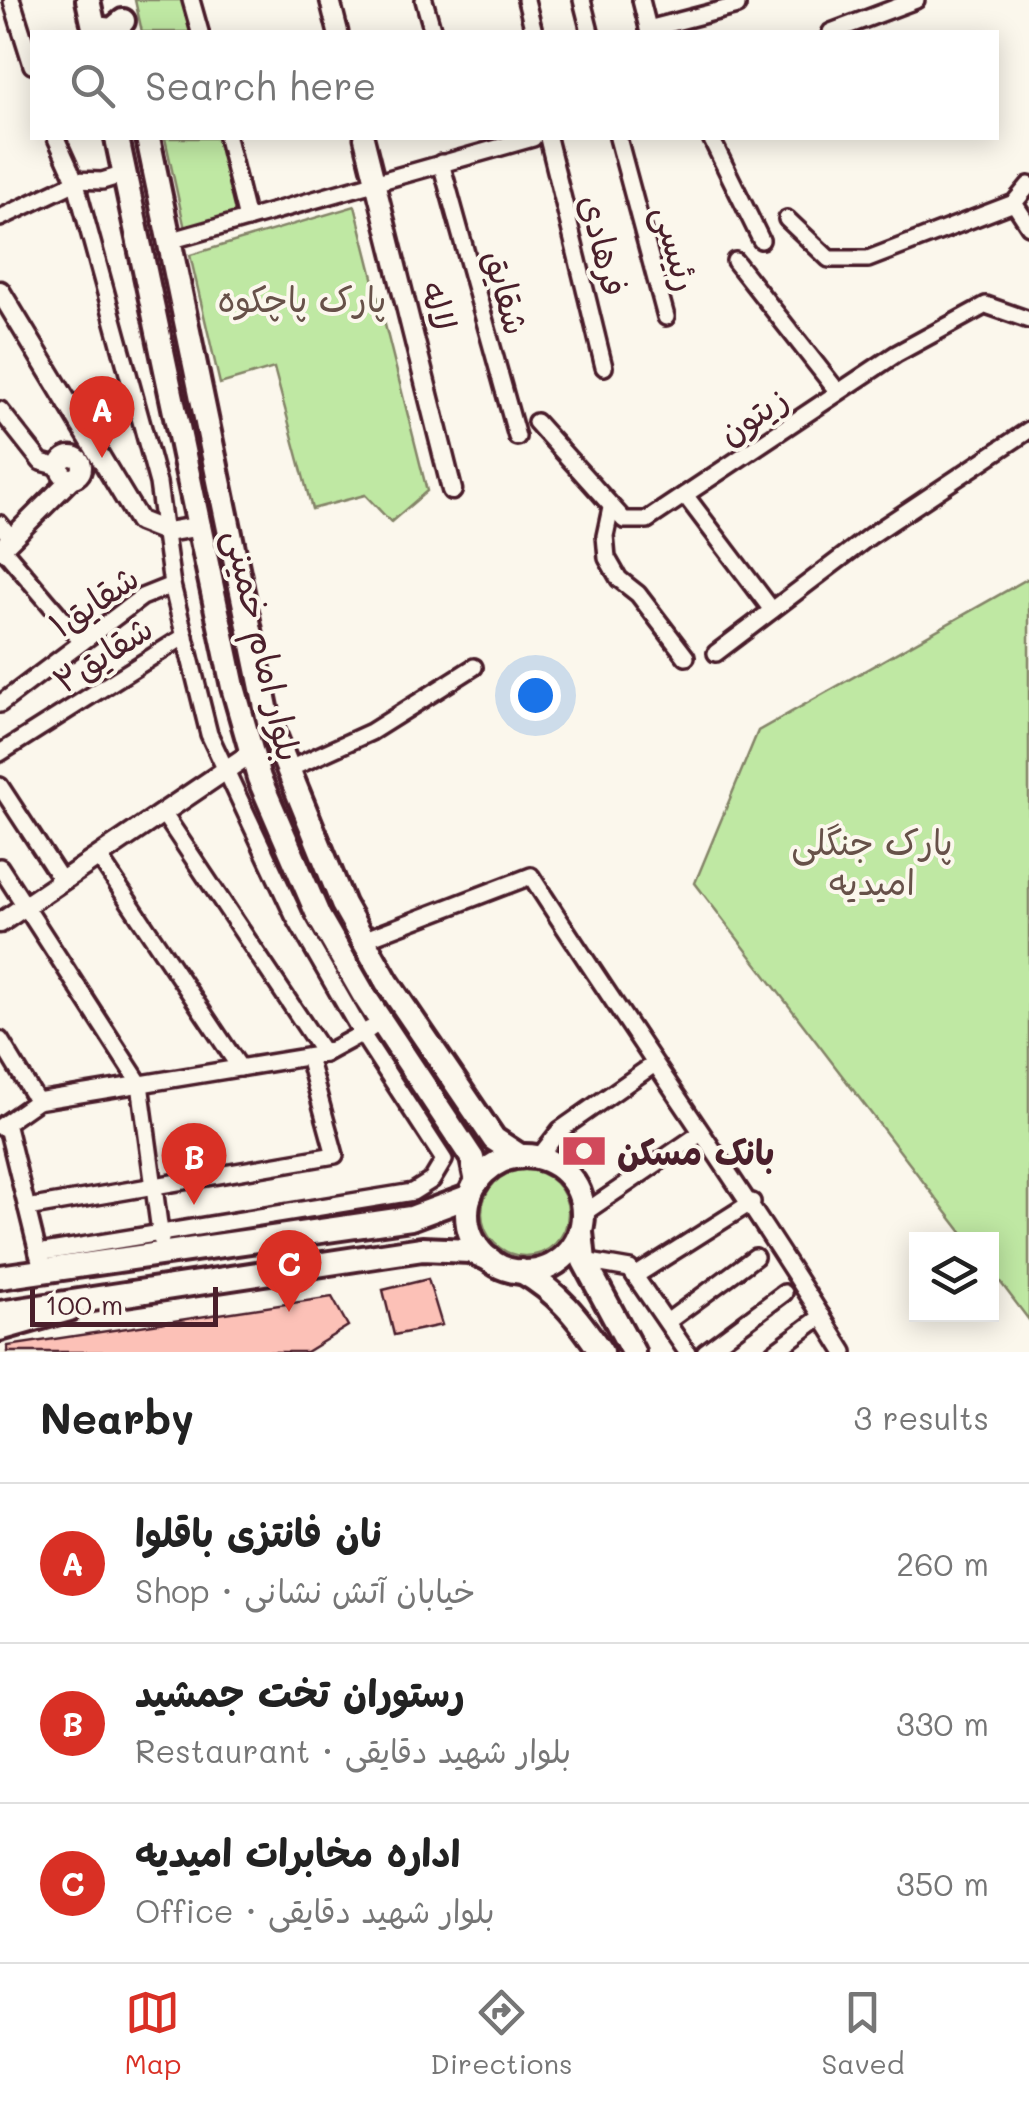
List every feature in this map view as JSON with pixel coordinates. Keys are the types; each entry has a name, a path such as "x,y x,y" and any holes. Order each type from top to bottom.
{"main road":[{"path":"88,0 95,30 112,30 123,18"},
{"name":"بلوار امام خمینی","path":"118,140 251,753 319,916 372,1028 472,1158 473,1189"},
{"name":"بلوار امام خمینی","path":"148,140 259,681 287,770 363,940 494,1140 530,1156"},
{"path":"200,526 226,522"},
{"path":"451,1126 466,1126 474,1111"},
{"path":"0,1277 40,1261 162,1243 411,1218 473,1189 503,1160 530,1156 571,1178 582,1222 584,1260 633,1352"},
{"path":"473,1189 470,1231 490,1260"},
{"path":"411,1218 428,1228 422,1249"},
{"path":"520,1272 558,1262 582,1222"},
{"path":"0,1313 422,1249 470,1251 548,1286 601,1352"},
{"path":"567,1305 577,1290 596,1286"},
{"path":"0,1330 126,1292"}],"street":[{"path":"191,0 199,30"},
{"path":"330,0 338,30"},
{"path":"424,0 432,30"},
{"path":"526,0 534,30"},
{"path":"582,0 590,30"},
{"path":"641,0 649,30"},
{"path":"652,30 754,0"},
{"path":"836,30 916,0"},
{"path":"0,6 13,1 30,59"},
{"path":"0,866 140,1084 162,1243 412,1192 432,1180 444,1160 372,1028 294,916 209,734 172,585 167,532 76,181 57,140"},
{"path":"227,140 247,219"},
{"name":"لاله","path":"365,140 452,490"},
{"path":"463,140 468,156"},
{"path":"169,241 526,140"},
{"name":"فرهادی","path":"548,140 604,367"},
{"name":"رئیسی","path":"619,140 666,317"},
{"path":"711,140 761,240"},
{"name":"شقایق","path":"442,163 517,438"},
{"path":"0,218 76,181 102,181 125,174"},
{"path":"787,219 829,259 868,259 1014,203 1029,185"},
{"path":"1014,203 1029,226"},
{"path":"735,261 838,392"},
{"path":"0,291 139,521 167,532 200,526"},
{"name":"زیتون","path":"611,508 624,520 647,520 896,354 986,305 1029,320"},
{"path":"0,410 41,462 111,479"},
{"path":"536,422 611,508 606,536 608,558 619,579 638,594 686,657"},
{"path":"81,429 73,468 4,540 82,642"},
{"path":"716,654 870,536 1029,430"},
{"path":"685,496 772,610"},
{"name":"شقایق۱","path":"0,704 142,597 172,585"},
{"name":"شقایق۲","path":"0,754 185,636"},
{"path":"287,770 371,732 474,667"},
{"path":"0,923 251,753"},
{"path":"0,786 62,882"},
{"path":"27,1208 335,1155 316,1056 163,813"},
{"path":"99,857 240,1068"},
{"path":"363,940 531,876 652,1065 752,1202 844,1352"},
{"path":"40,1261 3,1125 36,1101 316,1056 372,1028"},
{"path":"0,1040 36,1101"},
{"path":"530,1156 652,1065"},
{"path":"582,1222 701,1133"},
{"path":"635,1276 752,1202"},
{"path":"667,1322 755,1257"},
{"path":"584,1260 630,1269 686,1352"},
{"path":"705,1352 784,1293"},
{"path":"774,1352 822,1316"}],"green space":[{"path":"135,0 183,0 190,30 142,30"},
{"path":"165,140 218,140 237,214 185,229"},
{"name":"پارک پاچکوه","path":"355,206 427,491 391,522 365,495 312,509 274,368 220,384 190,255"},
{"name":"پارک جنگلی امیدیه","path":"1029,578 1029,1320 999,1280 999,1232 962,1232 695,883 758,731"},
{"path":"525,1170 555,1183 568,1213 555,1243 525,1256 495,1243 482,1213 495,1183"}],"building":[{"path":"428,1279 442,1325 394,1335 383,1290"},
{"path":"332,1297 348,1326 306,1352 8,1352 8,1346"}],"place":[{"name":"نان فانتزی باقلوا","path":"102,458"},
{"name":"بانک مسکن","path":"584,1151"},
{"name":"رستوران تخت جمشید","path":"194,1205"},
{"name":"اداره مخابرات امیدیه","path":"289,1312"}]}
